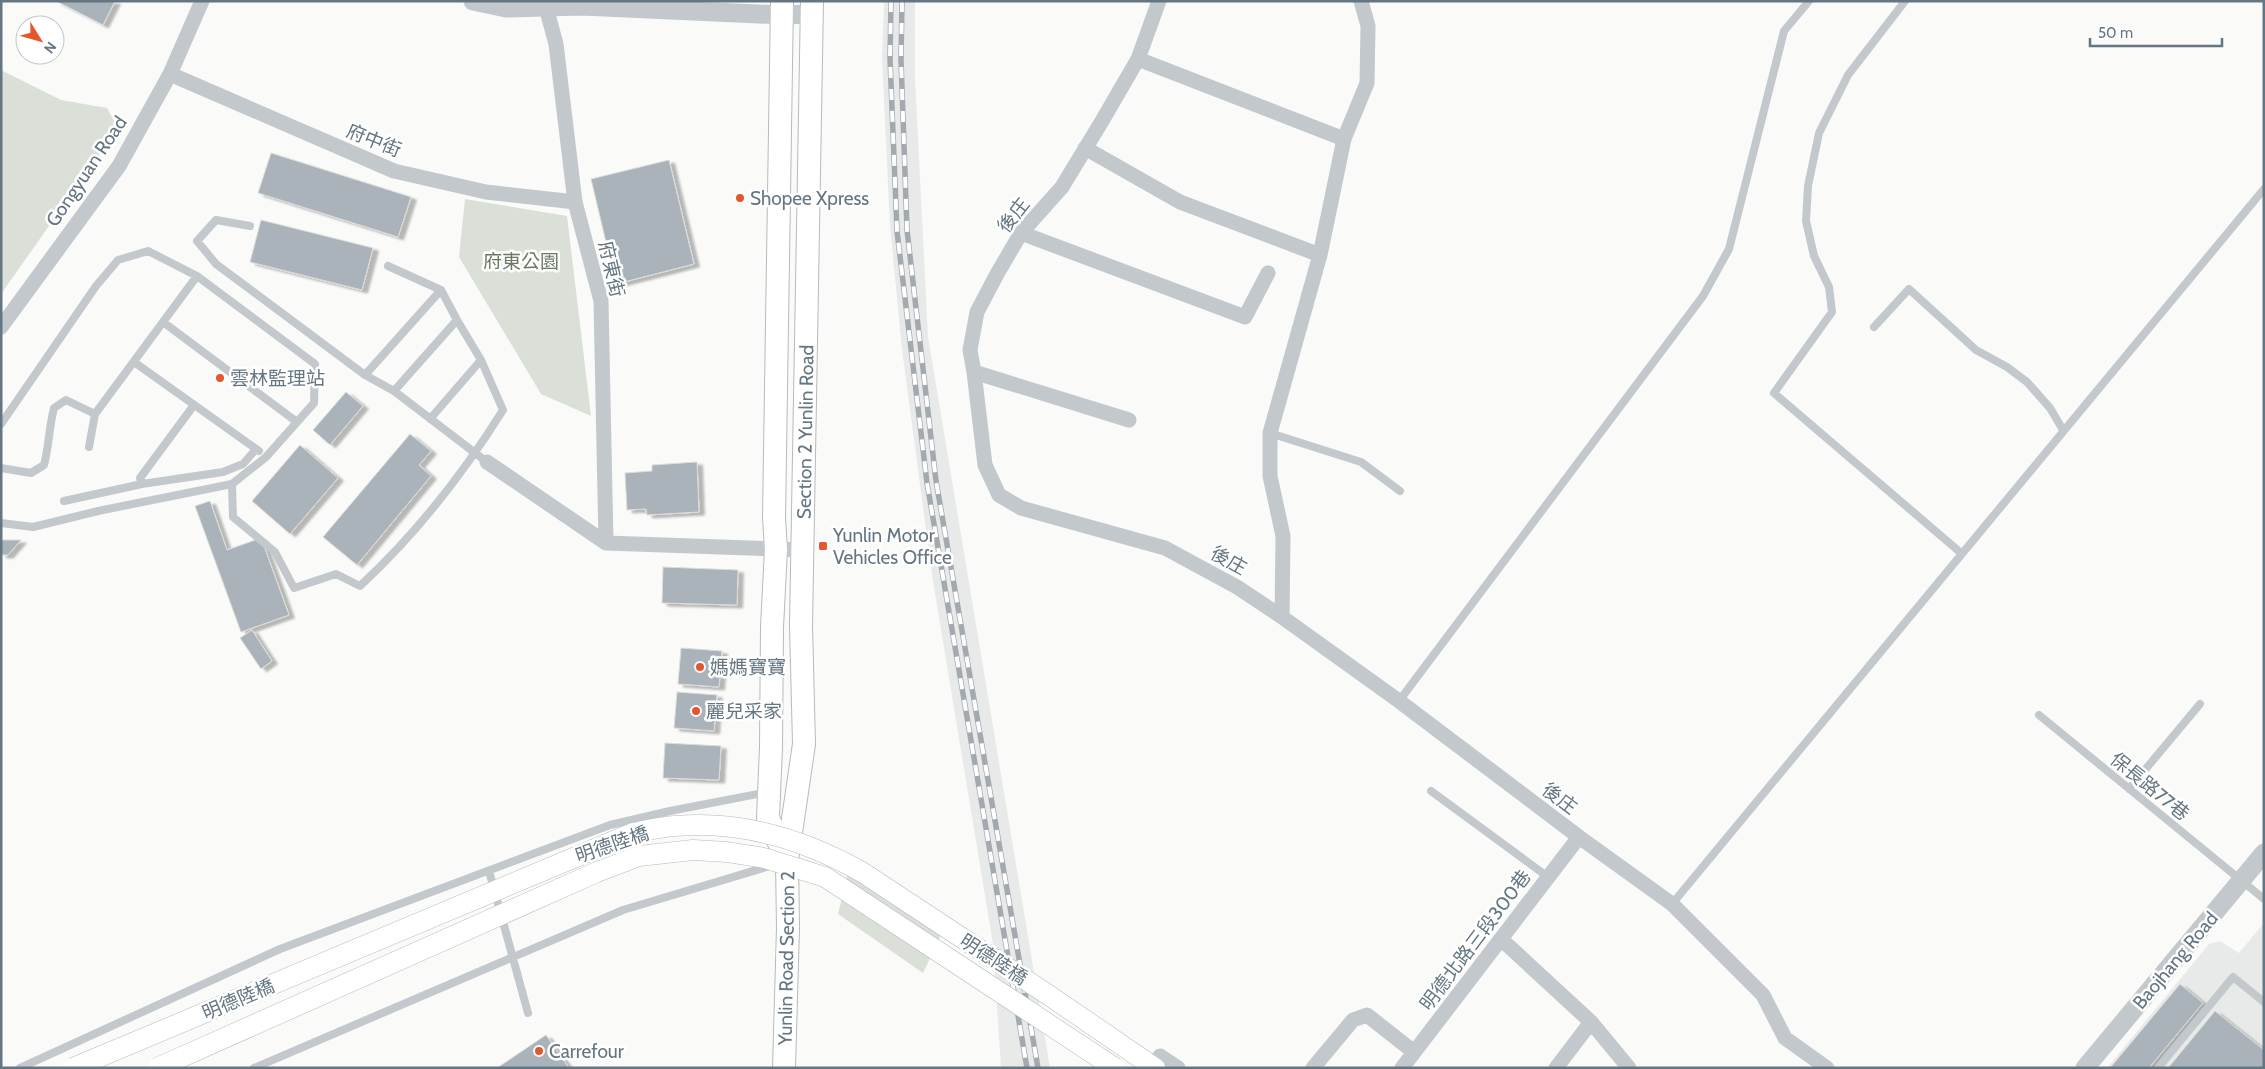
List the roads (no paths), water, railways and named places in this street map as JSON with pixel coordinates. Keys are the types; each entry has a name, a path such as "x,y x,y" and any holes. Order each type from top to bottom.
{"main road":[{"name":"Section 2 Yunlin Road","path":"770,792 772,627 776,549 774,518 782,8"},
{"name":"Section 2 Yunlin Road","path":"787,861 804,744 801,626 812,8"},
{"name":"Yunlin Road Section 2","path":"770,792 768,818 787,861 788,928 784,1068"},
{"name":"明德陸橋","path":"73,1068 633,833 675,826 713,825 760,831 792,839 829,854 862,872 1042,991 1153,1068"},
{"name":"明德陸橋","path":"156,1068 597,872 639,856 693,850 728,852 764,858 825,877 1115,1068"}],"street":[{"name":"Gongyuan Road","path":"1,327 119,166 170,74 202,1"},
{"path":"473,1 506,8 582,4 812,8"},
{"name":"後庄","path":"1160,1 1138,58 1062,187 1022,234 997,274 977,312 970,350 985,465 999,496 1021,508 1165,548 1237,587 1282,617 1399,701 1579,837 1672,904 1763,995 1784,1038 1827,1068"},
{"path":"1282,617 1283,536 1270,476 1270,433 1320,255 1344,139 1367,83 1368,26 1361,1"},
{"name":"府東街","path":"546,7 556,44 575,202 601,301 606,543"},
{"path":"1138,58 1344,139"},
{"name":"府中街","path":"170,74 394,171 486,192 575,202"},
{"path":"1085,148 1180,202 1320,255"},
{"path":"1022,234 1244,318 1268,273"},
{"path":"974,372 1129,420"},
{"path":"481,458 606,543 803,550"},
{"name":"明德北路三段300巷","path":"1402,1068 1579,837"},
{"name":"Baojhang Road","path":"2085,1068 2264,853"},
{"path":"1501,939 1591,1022 1629,1068"},
{"path":"1313,1068 1353,1020 1367,1015 1414,1052"},
{"path":"1556,1068 1591,1022"},
{"path":"1153,1068 1160,1056 1178,1068"}],"lane":[{"path":"1399,701 1703,296 1730,249 1784,31 1809,1"},
{"path":"1905,1 1848,75 1819,133 1808,186 1806,221 1814,256 1829,287 1832,312 1774,393 1960,553"},
{"path":"1672,904 1960,553 2264,189"},
{"path":"250,226 216,220 196,241 216,264 365,375 394,391 481,458"},
{"path":"1,424 96,286 118,260 148,251 197,276 315,364 314,403 266,456 232,484 98,511 33,528 1,523"},
{"path":"232,484 233,518 275,552 294,588 336,574 360,586 392,557 481,458 503,410 481,360 456,320 441,290 388,266"},
{"path":"89,447 95,414 197,276"},
{"path":"1874,327 1909,289 1976,350 2007,367 2027,382 2050,408 2063,430"},
{"path":"365,375 441,290"},
{"path":"394,391 456,320"},
{"path":"163,322 298,422"},
{"path":"430,419 481,360"},
{"path":"134,362 266,456"},
{"path":"1,468 31,473 44,465 50,443 51,421 54,408 66,400 95,414"},
{"path":"142,484 140,478 194,404"},
{"path":"1270,433 1361,462 1400,490"},
{"path":"64,501 142,484 223,472 243,464 256,449"},
{"path":"2129,789 2200,704"},
{"name":"保長路77巷","path":"2039,715 2264,899"},
{"path":"1432,791 1548,877"},
{"path":"20,1068 280,949 610,825 670,811 770,792"},
{"path":"254,1068 623,910 787,861"},
{"path":"489,871 528,1013"},
{"path":"2158,1068 2232,977 2264,1002"}],"railway":[{"path":"891,1 890,59 897,231 927,483 1027,1068"},
{"path":"902,1 901,60 907,230 936,481 1038,1068"}],"place":[{"name":"Shopee Xpress","path":"740,198"},
{"name":"雲林監理站","path":"220,378"},
{"name":"Yunlin Motor Vehicles Office","path":"823,546"},
{"name":"媽媽寶寶","path":"700,667"},
{"name":"麗兒采家","path":"696,711"},
{"name":"Carrefour","path":"539,1051"}],"park label":[{"name":"府東公園","path":"521,261"}]}
